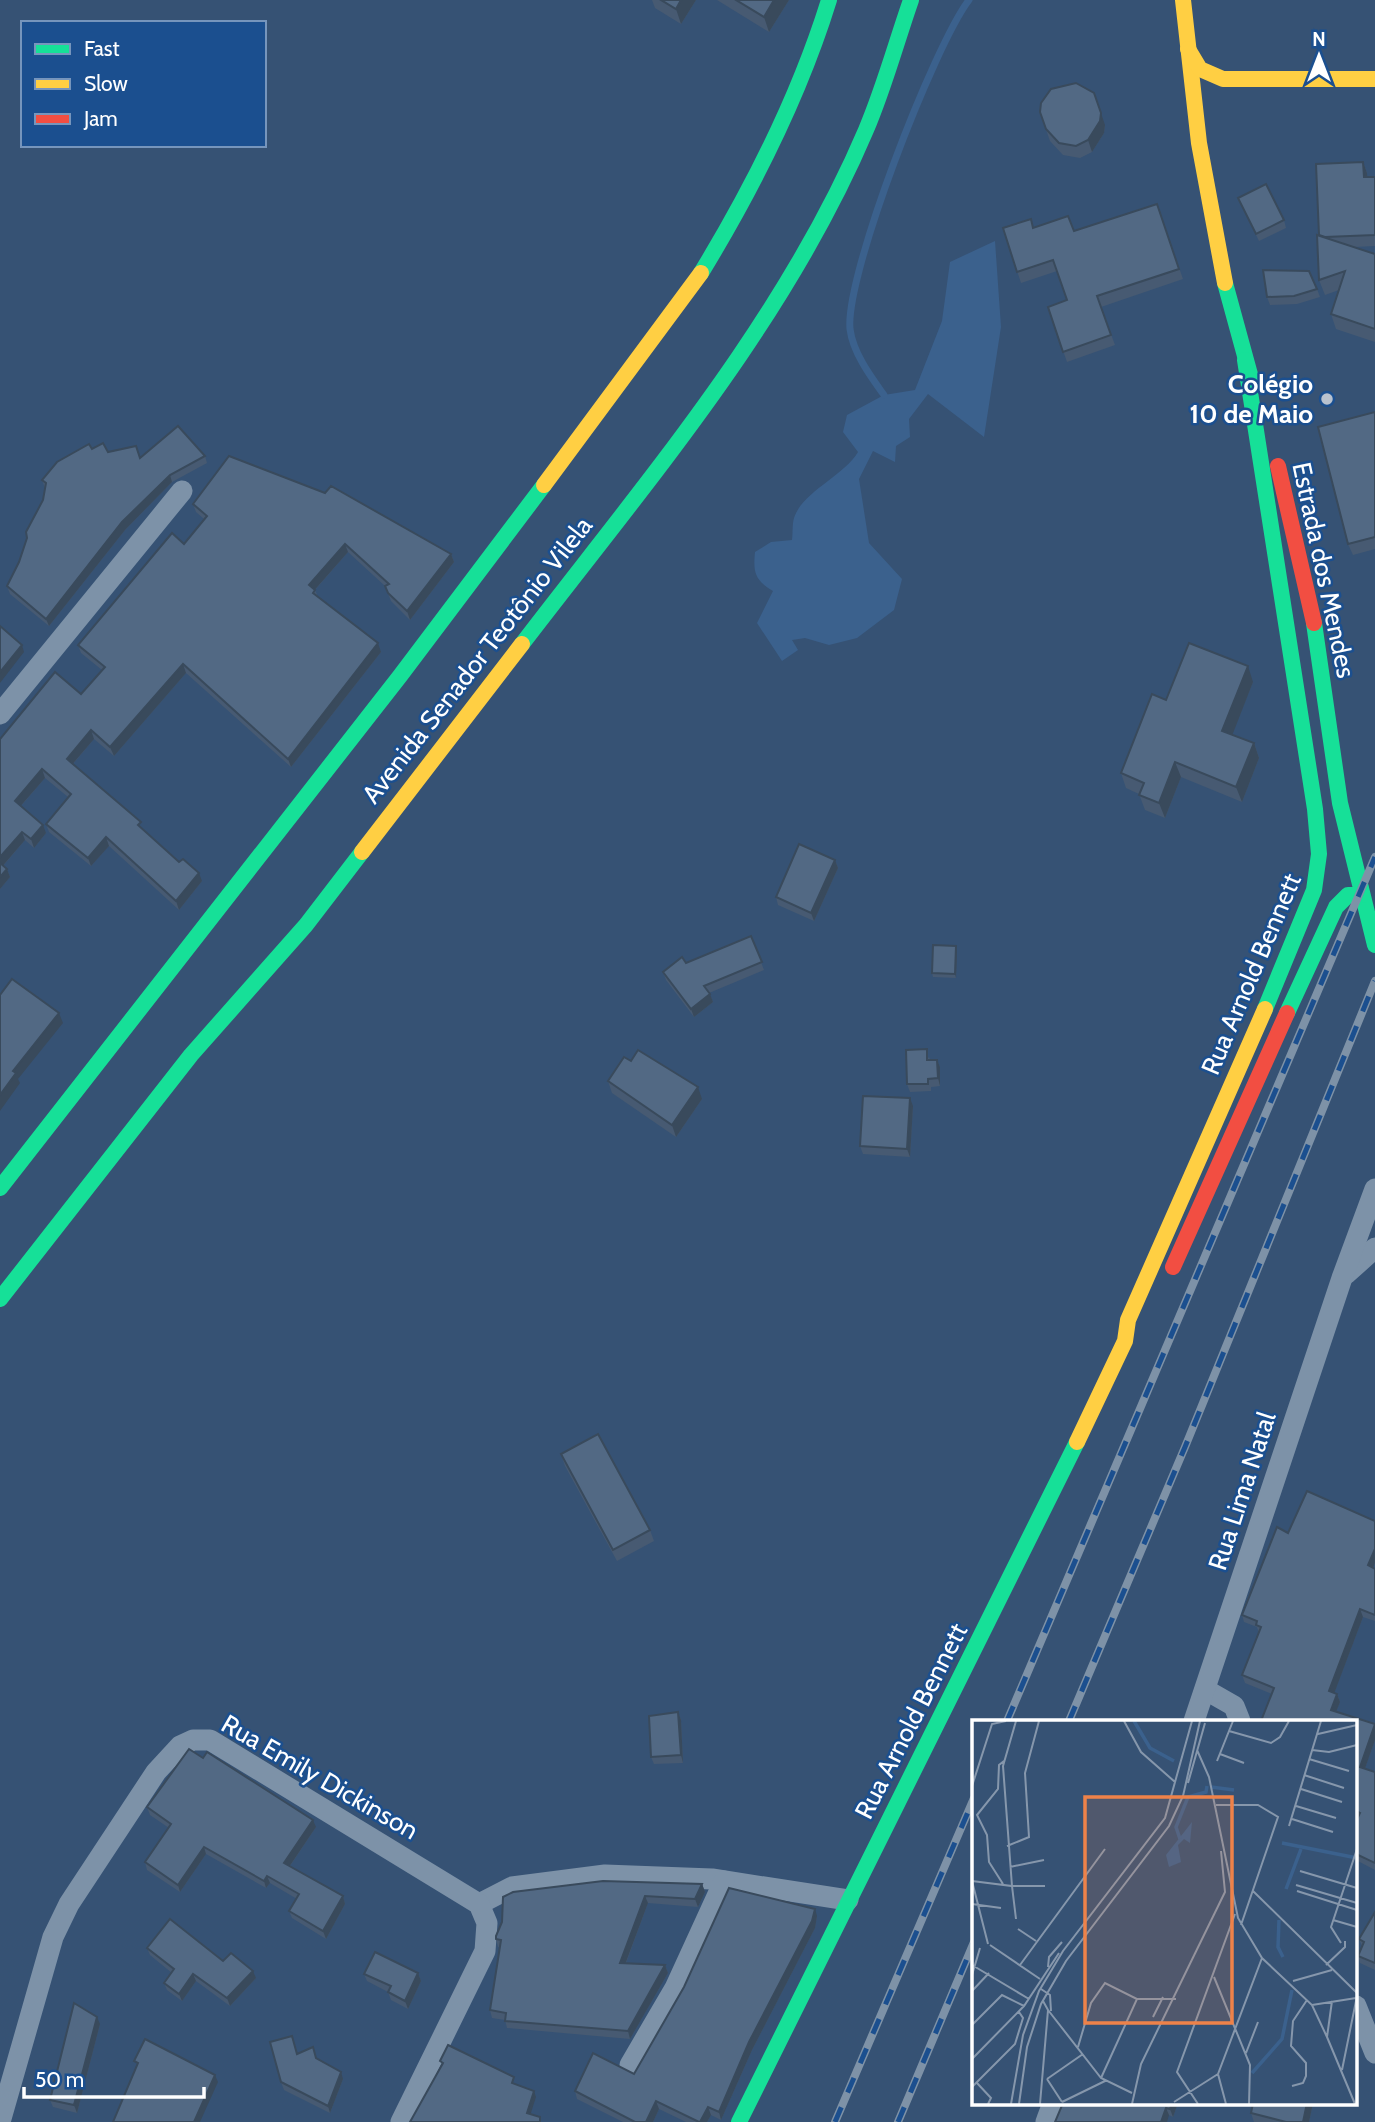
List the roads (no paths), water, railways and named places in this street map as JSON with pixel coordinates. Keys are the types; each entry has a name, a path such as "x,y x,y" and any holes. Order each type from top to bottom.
{"street":[{"name":"Avenida Senador Teotônio Vilela","path":"0,1188 400,676 693,286 746,200 769,153 813,51 829,0"},
{"name":"Avenida Senador Teotônio Vilela","path":"0,1299 191,1055 306,925 671,450 754,334 818,227 866,130 911,0"},
{"name":"Estrada dos Mendes","path":"1183,0 1194,118 1219,259 1245,360 1290,510 1313,613 1340,803 1375,945"},
{"path":"1188,49 1200,68 1210,76 1223,79 1375,79"},
{"path":"1194,118 1199,97 1211,85 1223,79"},
{"name":"Rua Arnold Bennett","path":"739,2122 848,1900 1021,1560 1125,1341 1128,1320 1304,920 1321,869 1315,809 1245,360"},
{"path":"0,714 182,491"},
{"name":"Rua Arnold Bennett","path":"1168,1278 1333,911 1343,896 1350,893 1362,895"},
{"name":"Rua Lima Natal","path":"1194,1720 1342,1278 1375,1189"},
{"name":"Rua Lima Natal","path":"1342,1278 1375,1248"},
{"path":"1125,1341 1146,1329"},
{"path":"1206,1690 1234,1706 1240,1720"},
{"name":"Rua Emily Dickinson","path":"0,2122 53,1937 69,1904 156,1772 180,1746 193,1740 210,1740 479,1904"},
{"path":"401,2122 485,1951 487,1923 479,1904 512,1887 605,1875 723,1881 848,1900"},
{"path":"630,2065 675,1988 723,1881"},
{"path":"1358,2011 1375,2053"},
{"path":"1046,2122 1053,2104"}],"water":[{"path":"995,241 1001,327 984,437 928,394 909,419 910,437 896,446 895,462 873,451 859,479 869,543 902,579 894,610 857,638 829,645 805,638 792,640 798,650 782,661 757,623 773,591 762,583 757,575 754,565 755,552 771,542 792,540 793,521 798,509 852,461 858,452 843,432 847,415 884,395 915,390 942,321 950,262"}],"waterway":[{"path":"884,395 855,347 850,329 852,301 876,213 894,162 935,63 969,0"}],"railway":[{"path":"1007,1720 1375,857"},
{"path":"1069,1720 1185,1447 1375,981"},
{"path":"835,2122 972,1803"},
{"path":"898,2122 972,1947"}],"place":[{"name":"Colégio 10 de Maio","path":"1327,399"}]}
